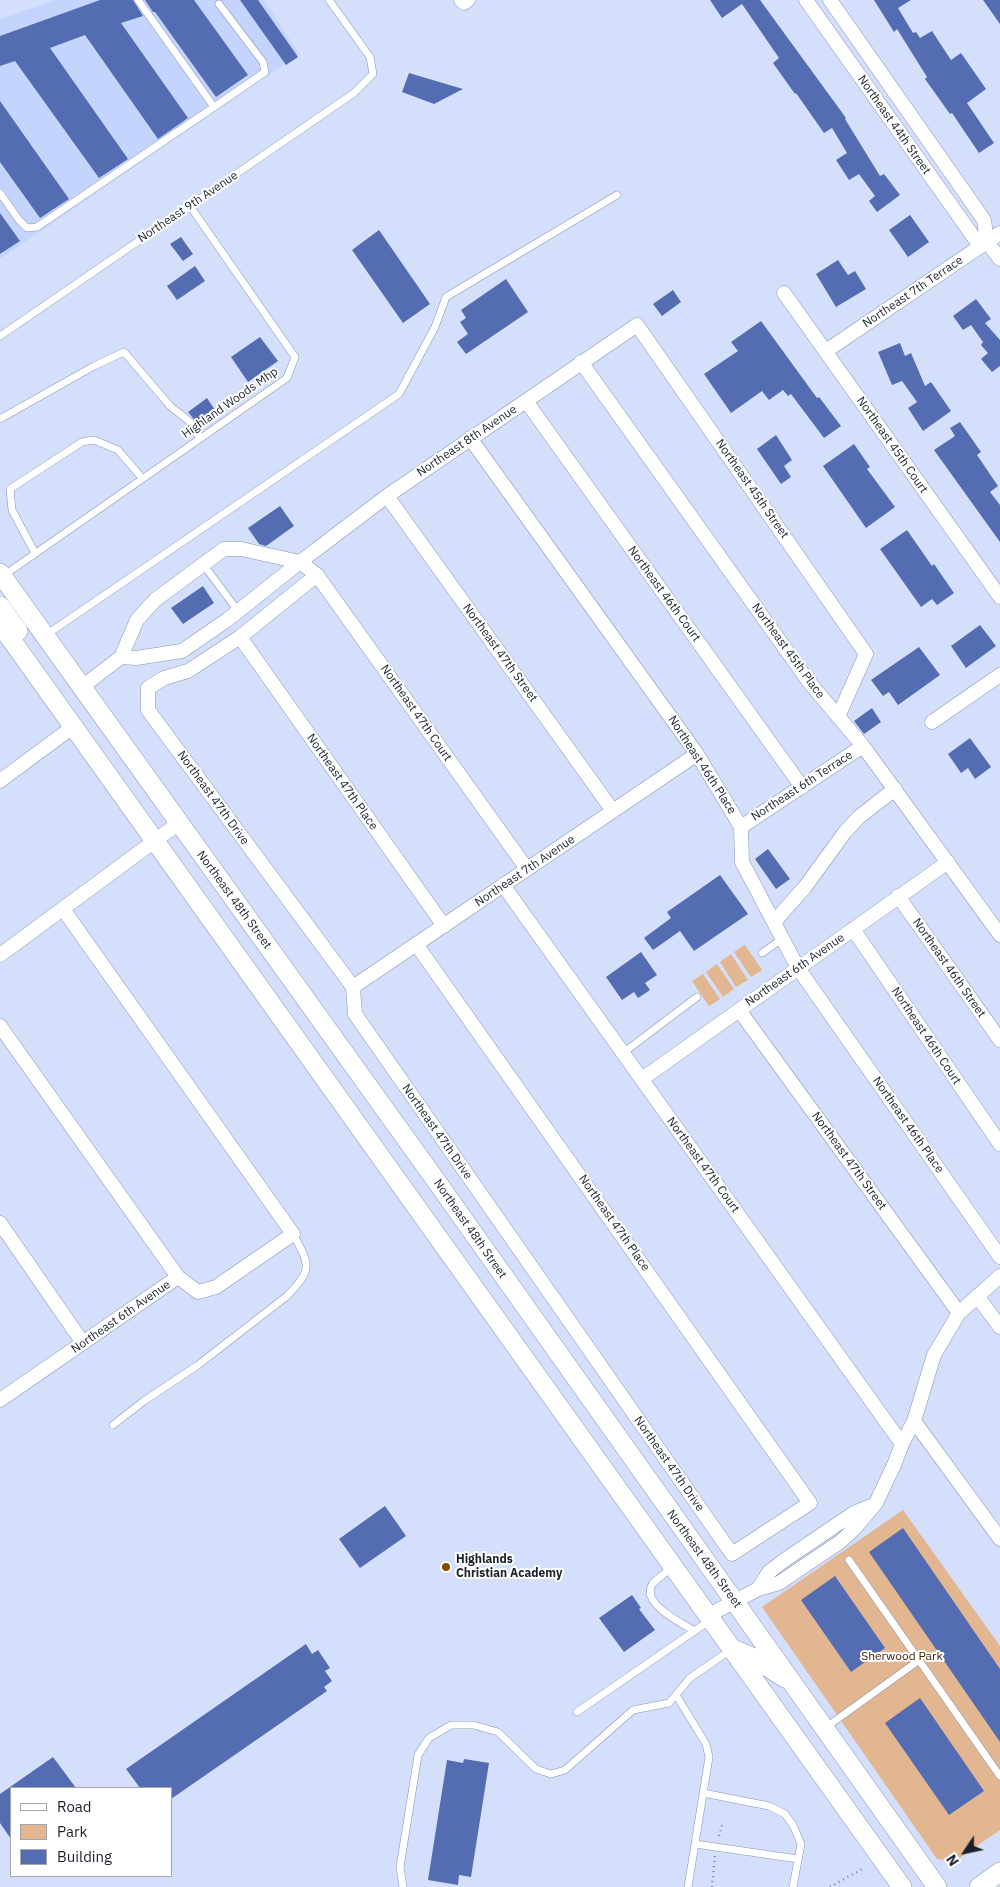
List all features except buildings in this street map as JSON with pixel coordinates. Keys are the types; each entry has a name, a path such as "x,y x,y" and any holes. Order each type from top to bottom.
{"main road":[{"name":"Northeast 48th Street","path":"1,574 795,1684 937,1887"},
{"path":"0,606 52,680 65,687 82,687"},
{"path":"0,624 902,1887"},
{"path":"732,1648 752,1657 795,1684"},
{"path":"979,1887 1000,1872"}],"street":[{"name":"Northeast 44th Street","path":"806,0 975,239 987,242"},
{"name":"Northeast 44th Street","path":"830,0 984,220 987,242 1000,259"},
{"name":"Northeast 7th Terrace","path":"826,351 1000,233"},
{"name":"Northeast 45th Court","path":"784,293 1000,597"},
{"name":"Northeast 8th Avenue","path":"121,658 136,658 182,651 238,611 387,496 637,325"},
{"name":"Northeast 45th Street","path":"637,325 866,654 838,718"},
{"name":"Northeast 45th Place","path":"581,362 809,682 863,746 1000,934"},
{"name":"Northeast 46th Court","path":"526,401 802,787"},
{"name":"Northeast 46th Place","path":"470,438 717,784 741,827 742,862 798,968 1000,1257"},
{"name":"Northeast 47th Street","path":"387,496 613,811"},
{"path":"82,687 121,658 137,620 155,600 224,549 241,549 300,562"},
{"name":"Northeast 47th Court","path":"300,562 317,575 527,869"},
{"path":"240,638 317,575"},
{"name":"Northeast 47th Drive","path":"240,638 188,671 164,678 148,688 148,710 353,986 355,1014 732,1554"},
{"name":"Northeast 47th Place","path":"240,638 444,926"},
{"path":"932,722 1000,675"},
{"path":"0,781 74,726"},
{"name":"Northeast 6th Terrace","path":"741,827 863,746"},
{"name":"Northeast 7th Avenue","path":"353,986 697,754"},
{"path":"774,922 804,887 845,832 859,817 895,789"},
{"path":"0,955 179,823"},
{"name":"Northeast 6th Avenue","path":"642,1079 948,862"},
{"name":"Northeast 47th Court","path":"504,885 902,1444"},
{"name":"Northeast 46th Street","path":"898,896 1000,1040"},
{"path":"64,909 293,1234"},
{"name":"Northeast 46th Court","path":"853,929 1000,1144"},
{"name":"Northeast 47th Place","path":"416,944 810,1503 732,1554"},
{"name":"Northeast 47th Street","path":"739,1010 959,1313"},
{"path":"0,1026 178,1277"},
{"path":"0,1223 83,1343"},
{"name":"Northeast 6th Avenue","path":"0,1400 178,1277 198,1292 216,1287 293,1234"},
{"path":"710,1617 758,1589 779,1583 840,1542 855,1528 876,1503 914,1421 934,1354 959,1313 1000,1276"},
{"path":"977,1296 1000,1327"},
{"path":"914,1421 1000,1538"}],"lane":[{"path":"138,0 214,108"},
{"name":"Northeast 9th Avenue","path":"0,336 354,94 373,74 370,57 329,0"},
{"path":"0,193 27,228 37,227 265,72 263,62 218,4"},
{"path":"45,636 399,394 435,326 446,297 617,195"},
{"name":"Highland Woods Mhp","path":"1,574 36,553 287,378 295,357 190,206"},
{"path":"0,419 94,366 124,352 170,406 189,421 200,438"},
{"path":"36,553 12,510 10,489 82,442 94,440 118,450 142,478"},
{"path":"203,564 238,611"},
{"path":"762,953 782,939"},
{"path":"623,1053 697,997"},
{"path":"113,1425 198,1366 287,1296 305,1274 307,1264 304,1254 293,1234"},
{"path":"849,1560 1000,1776"},
{"path":"673,1566 650,1586 650,1596 658,1607 695,1631"},
{"path":"576,1712 695,1631 710,1617"},
{"path":"404,1887 400,1866 418,1755 430,1738 451,1725 474,1725 498,1732 536,1769 551,1774 565,1770 633,1710 669,1703 690,1678 732,1648"},
{"path":"825,1728 918,1661"},
{"path":"676,1695 706,1744 708,1757 688,1887"},
{"path":"703,1793 769,1806 785,1814 793,1825 801,1844 793,1887"},
{"path":"695,1844 798,1859"}],"path":[{"path":"830,1887 862,1869"},
{"path":"712,1887 714,1875"}],"shaded area":[{"path":"56,0 264,0 299,54 0,259 0,19"}],"green space":[{"path":"745,945 762,970 751,977 734,952"},
{"path":"731,954 748,980 736,987 720,962"},
{"path":"717,964 734,989 723,997 706,972"},
{"path":"703,974 720,999 709,1006 692,981"},
{"name":"Sherwood Park","path":"903,1510 1000,1646 1000,1830 954,1862 937,1859 762,1607"}],"place":[{"name":"Highlands Christian Academy","path":"446,1567"}]}
